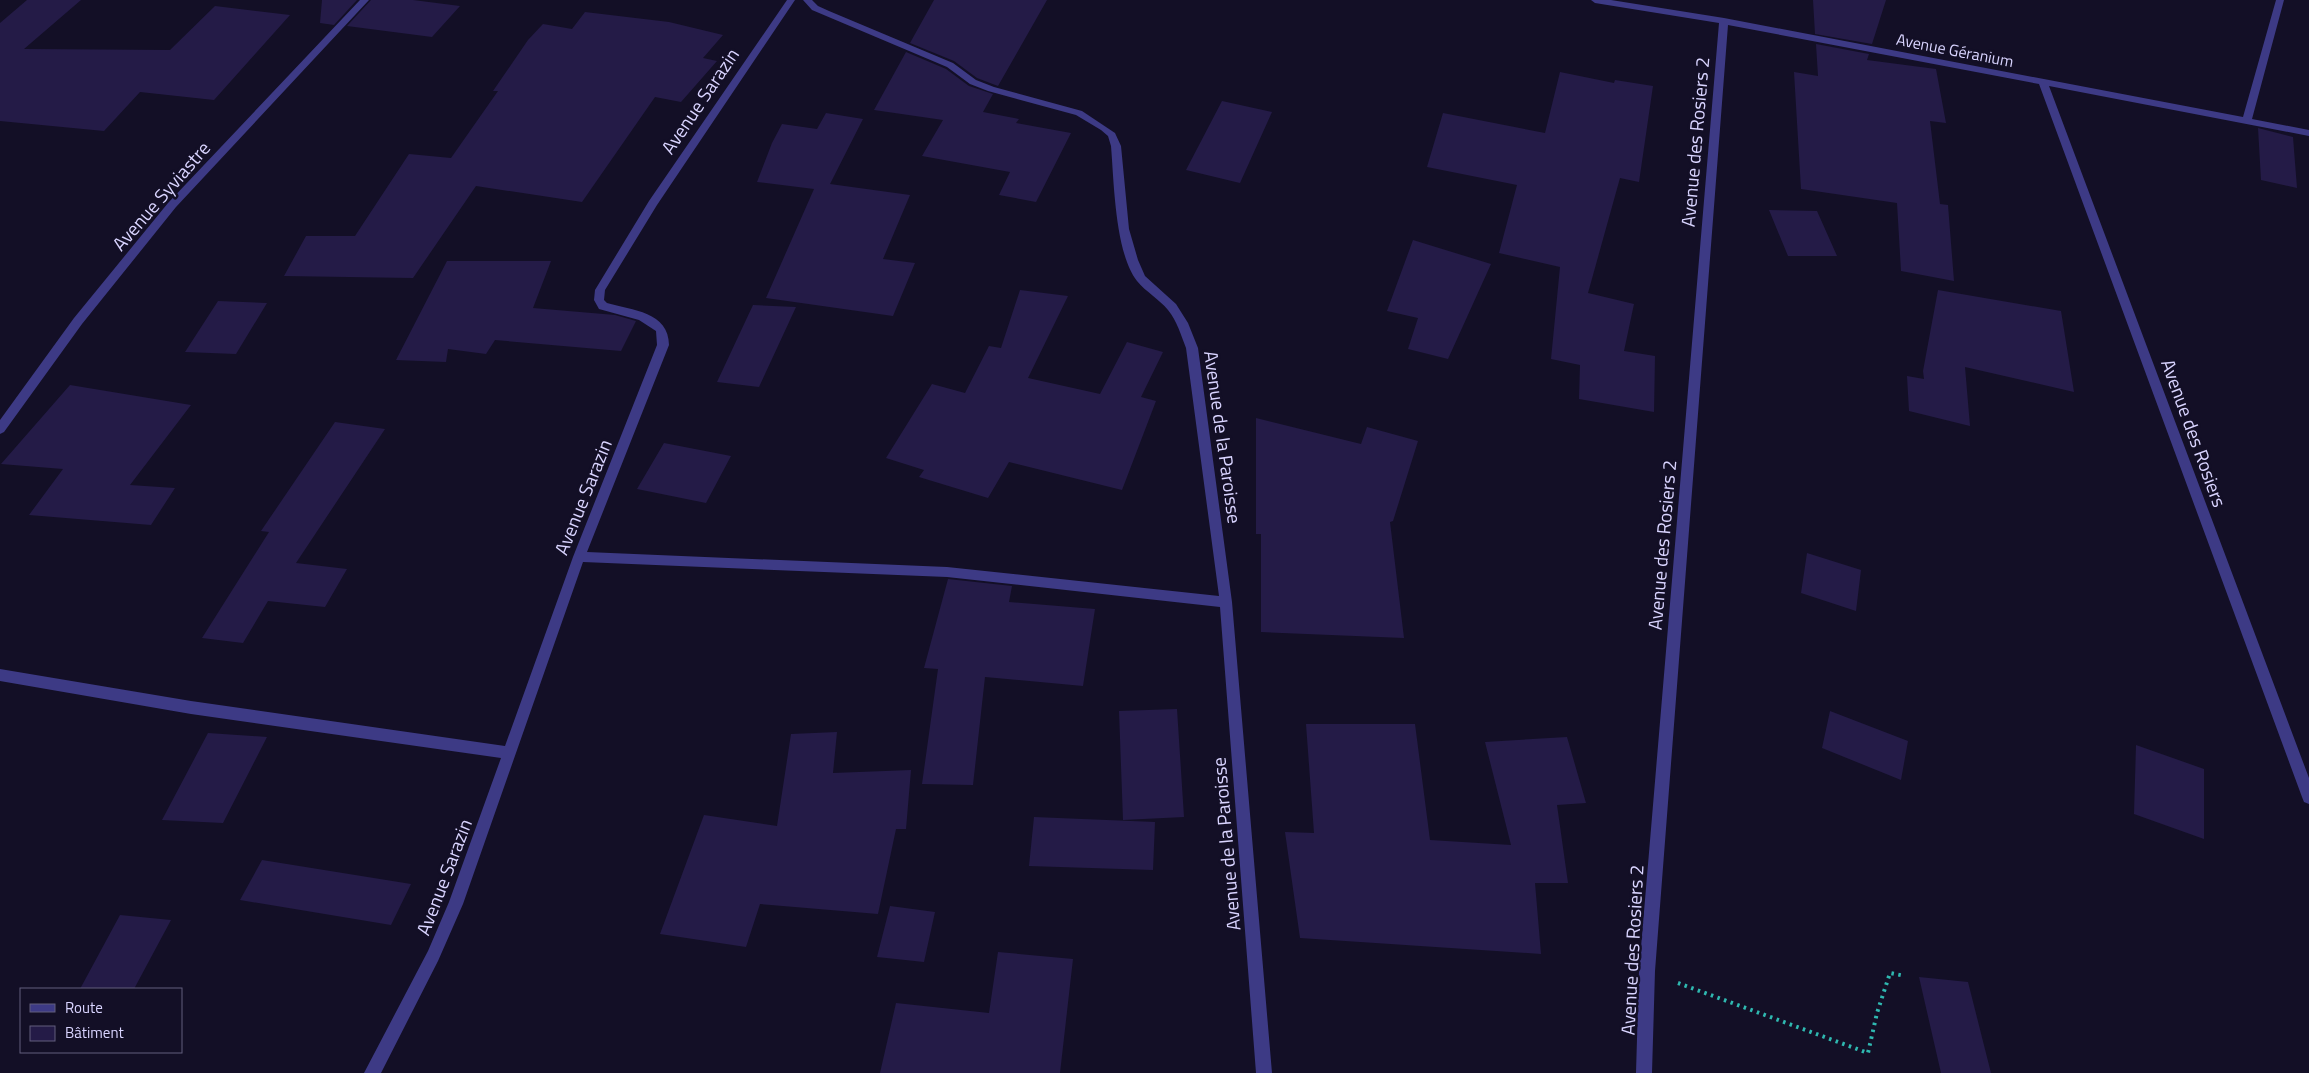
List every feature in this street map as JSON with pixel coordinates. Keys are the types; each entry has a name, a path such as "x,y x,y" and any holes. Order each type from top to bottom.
{"street":[{"name":"Avenue Syviastre","path":"0,429 78,321 172,205 365,0"},
{"name":"Avenue Sarazin","path":"372,1073 433,956 456,904 579,557 663,345 662,330 656,324 646,319 603,306 599,300 600,290 653,202 791,0"},
{"name":"Avenue de la Paroisse","path":"807,0 815,8 950,65 974,82 991,89 1079,113 1094,120 1112,135 1116,146 1124,229 1130,253 1142,278 1158,292 1177,315 1192,348 1226,602 1264,1073"},
{"name":"Avenue Géranium","path":"1595,0 1724,21 2309,133"},
{"path":"2247,120 2280,0"},
{"name":"Avenue des Rosiers 2","path":"1644,1073 1647,971 1724,21"},
{"name":"Avenue des Rosiers","path":"2043,82 2309,797"},
{"path":"579,557 947,572 1226,602"},
{"path":"0,675 214,710 510,752"}],"path":[{"path":"1647,971 1868,1053 1876,1013 1890,973 1905,976"}],"building":[{"path":"27,0 81,0 24,49 170,50 215,6 290,15 214,100 140,92 104,131 0,121 0,23"},
{"path":"322,0 357,0 334,25 320,23"},
{"path":"371,0 413,0 460,6 432,37 347,26"},
{"path":"934,0 1047,0 998,86 977,78 954,61 910,43"},
{"path":"1813,0 1886,0 1872,44 1815,34"},
{"path":"585,12 669,22 723,35 703,58 717,61 681,102 655,97 582,202 476,186 413,278 284,276 306,236 355,236 409,154 451,158 498,91 493,91 528,40 543,24 572,29"},
{"path":"1816,44 1869,54 1867,60 1936,69 1946,123 1930,121 1940,204 1948,205 1954,281 1901,271 1897,203 1801,189 1794,72 1818,76"},
{"path":"906,52 946,69 969,86 993,94 983,112 1019,119 1016,123 1071,133 1036,202 999,195 1010,172 922,156 943,120 874,110"},
{"path":"1560,72 1614,83 1615,80 1653,86 1639,182 1620,178 1588,293 1634,304 1624,351 1655,356 1654,412 1579,399 1580,365 1551,359 1560,267 1499,253 1517,185 1427,167 1443,113 1545,133"},
{"path":"1222,101 1272,112 1240,183 1186,170"},
{"path":"826,113 863,119 830,184 910,195 883,259 915,263 893,316 766,298 814,189 757,182 772,143 782,124 817,129"},
{"path":"2258,128 2293,137 2297,188 2261,180"},
{"path":"1769,210 1817,211 1837,256 1788,256"},
{"path":"1413,240 1491,264 1448,359 1408,349 1418,318 1387,311"},
{"path":"447,261 551,261 533,308 615,315 636,321 621,351 495,340 486,354 448,349 446,362 396,360"},
{"path":"1020,290 1068,296 1028,378 1100,394 1127,342 1163,352 1141,397 1156,401 1122,490 1009,462 988,498 919,477 924,470 886,458 932,384 965,393 989,346 1001,348"},
{"path":"1938,290 2061,311 2074,392 1965,367 1970,426 1909,411 1907,376 1924,379 1923,371"},
{"path":"218,301 267,303 236,354 185,352"},
{"path":"753,305 796,307 759,387 717,382"},
{"path":"70,385 191,405 130,485 175,488 151,525 29,515 63,469 1,464"},
{"path":"1256,418 1361,444 1367,427 1418,441 1393,521 1390,522 1404,638 1261,632 1261,534 1256,534"},
{"path":"335,422 385,429 296,563 347,569 325,607 268,601 243,643 202,638 269,532 261,531"},
{"path":"664,443 731,456 706,503 637,489"},
{"path":"1807,553 1861,570 1856,611 1801,593"},
{"path":"948,579 1012,586 1009,602 1095,609 1083,686 985,677 973,785 922,784 938,669 924,668"},
{"path":"1177,709 1184,817 1123,820 1119,711"},
{"path":"1830,711 1908,741 1901,780 1822,748"},
{"path":"1306,724 1415,724 1430,840 1511,845 1485,742 1567,737 1586,803 1557,805 1568,883 1535,883 1541,954 1300,938 1285,832 1314,833"},
{"path":"837,732 833,773 911,770 906,829 896,829 878,914 760,904 746,947 660,934 704,815 777,826 791,734"},
{"path":"208,733 267,737 223,823 162,820"},
{"path":"2136,745 2204,769 2204,839 2134,814"},
{"path":"1034,817 1155,822 1153,870 1029,866"},
{"path":"262,860 411,884 391,925 240,900"},
{"path":"890,906 935,912 924,962 877,957"},
{"path":"120,915 171,920 135,988 81,988"},
{"path":"998,952 1073,959 1060,1073 880,1073 896,1003 989,1013"},
{"path":"1919,977 1968,982 1991,1073 1941,1073"}]}
